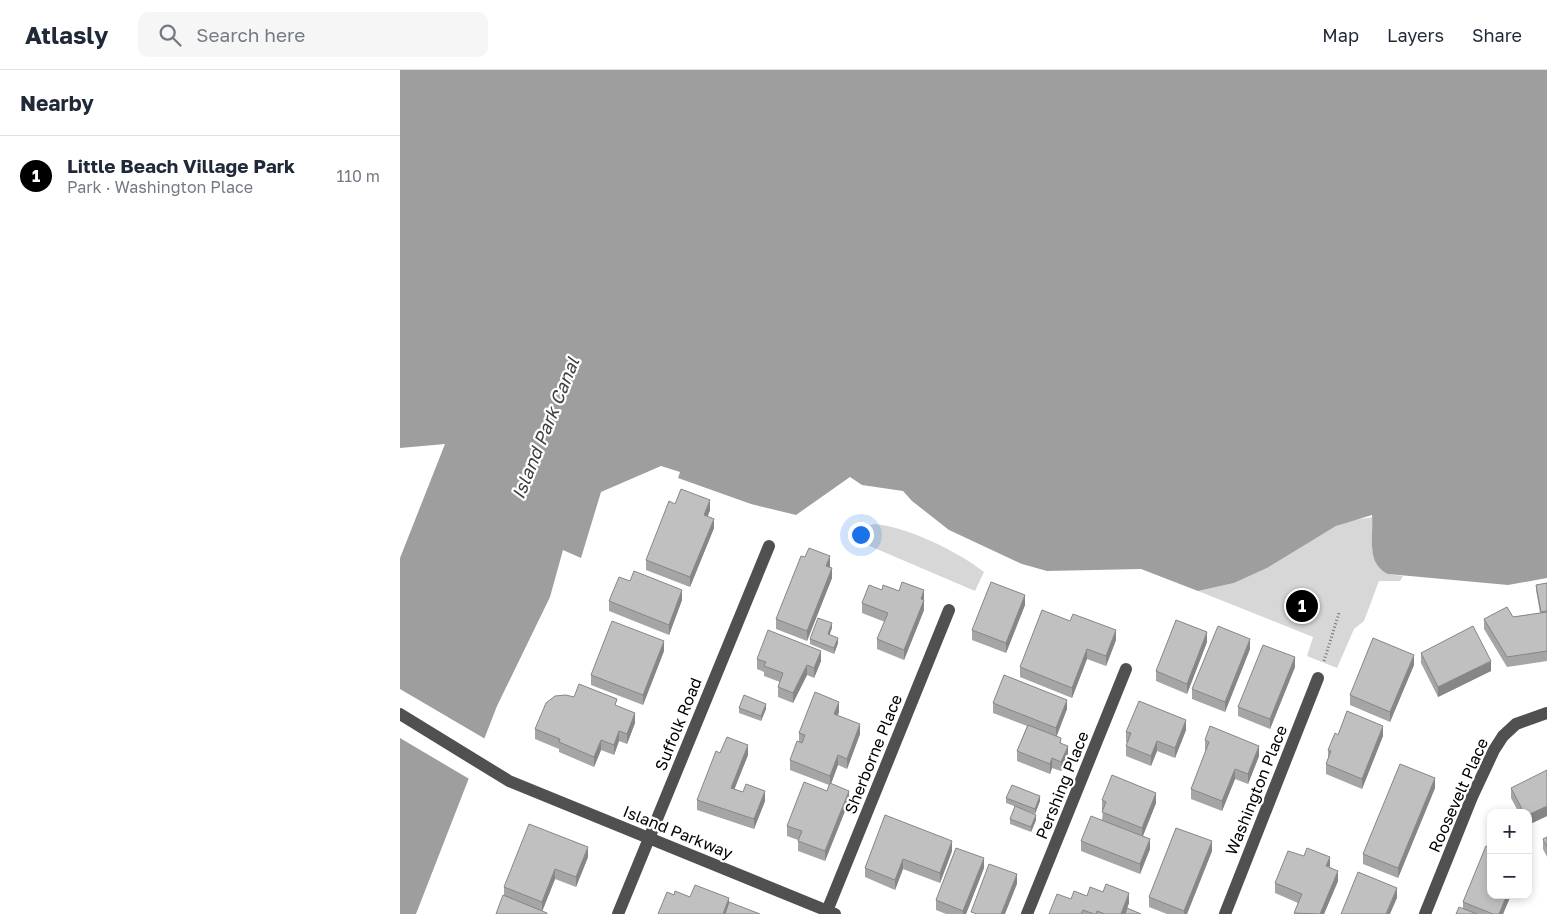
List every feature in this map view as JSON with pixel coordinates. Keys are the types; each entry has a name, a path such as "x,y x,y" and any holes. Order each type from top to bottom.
{"street":[{"name":"Suffolk Road","path":"618,914 769,546"},
{"name":"Sherborne Place","path":"831,912 949,610"},
{"name":"Pershing Place","path":"1027,914 1126,669"},
{"name":"Washington Place","path":"1225,914 1318,678"},
{"name":"Roosevelt Place","path":"1425,914 1472,797 1494,750 1503,736 1516,724 1547,713"},
{"name":"Island Parkway","path":"400,714 509,780 831,912"}],"path":[{"path":"1318,678 1332,642 1339,613"}],"shaded area":[{"path":"1373,517 1372,551 1388,574 1403,576 1400,581 1379,581 1364,621 1354,629 1337,668 1307,656 1313,637 1198,591 1234,583 1267,568 1336,526 1348,521"},
{"path":"874,524 916,535 961,556 984,572 975,591 851,538 864,527"}],"water":[{"name":"Island Park Canal","path":"400,70 1547,70 1547,578 1508,585 1388,574 1376,563 1373,556 1372,515 1336,526 1267,568 1234,583 1198,591 1141,569 1047,571 1022,564 949,530 912,501 903,491 862,485 850,477 796,515 751,504 678,478 680,472 661,466 601,492 581,558 563,550 550,597 497,706 416,914 400,914 400,558 445,444 400,448"}],"pier":[{"path":"400,689 487,740 471,780 400,738"}],"building":[{"path":"681,489 710,500 704,515 714,519 690,577 646,560 669,501 675,504"},
{"path":"809,548 830,556 826,566 832,568 807,631 776,619 801,556 805,557"},
{"path":"634,571 682,590 669,625 609,601 619,577 630,581"},
{"path":"902,582 924,590 921,599 924,600 904,650 877,639 888,613 862,603 869,585 882,590 883,585 899,591"},
{"path":"991,582 1025,595 1006,643 972,630"},
{"path":"1547,583 1547,611 1541,612 1536,585"},
{"path":"1507,607 1513,617 1547,612 1547,651 1507,657 1484,619"},
{"path":"1042,610 1070,621 1073,614 1116,630 1106,656 1087,649 1072,688 1020,667"},
{"path":"818,618 832,623 828,634 838,638 834,648 810,639"},
{"path":"1176,620 1207,632 1187,684 1156,671"},
{"path":"612,621 664,641 643,695 591,675"},
{"path":"1218,626 1250,639 1225,702 1192,689"},
{"path":"1473,626 1491,661 1438,687 1421,653"},
{"path":"768,630 821,651 814,668 807,665 793,693 778,687 783,673 764,666 766,662 757,659"},
{"path":"1373,638 1414,655 1390,712 1350,695"},
{"path":"1263,645 1295,657 1270,719 1238,707"},
{"path":"1004,675 1067,700 1056,728 993,703"},
{"path":"579,684 617,699 615,705 635,713 627,734 619,731 614,745 601,740 594,757 559,742 560,739 535,729 546,703 555,696 566,695 574,697"},
{"path":"815,692 839,702 834,714 860,724 847,759 838,755 830,776 790,760 797,741 802,743 805,735 799,733"},
{"path":"744,695 766,704 761,716 739,708"},
{"path":"1139,701 1186,720 1175,748 1157,741 1151,756 1126,746 1131,733 1126,732"},
{"path":"1347,711 1383,726 1362,779 1326,764 1331,751 1328,750 1335,733 1338,735"},
{"path":"1028,725 1061,738 1060,743 1068,746 1061,762 1052,758 1050,764 1017,751"},
{"path":"1210,726 1259,746 1248,774 1235,769 1222,801 1191,789 1209,742 1205,740"},
{"path":"727,737 748,745 731,788 743,792 746,784 765,791 754,819 697,800 716,751 720,753"},
{"path":"1400,764 1435,778 1398,868 1363,854"},
{"path":"1547,770 1547,806 1532,813 1532,809 1522,809 1511,788"},
{"path":"1112,775 1156,793 1142,828 1102,812 1106,802 1102,800"},
{"path":"804,782 827,791 830,783 849,791 825,851 798,841 802,831 787,826"},
{"path":"1012,785 1040,796 1035,809 1006,798"},
{"path":"1015,806 1036,815 1031,827 1010,819"},
{"path":"885,815 952,841 940,873 903,859 895,880 865,868"},
{"path":"1091,816 1150,839 1140,864 1081,841"},
{"path":"529,824 588,847 576,877 555,869 542,902 504,887"},
{"path":"1176,828 1212,841 1184,911 1149,897"},
{"path":"1547,837 1547,847 1543,839"},
{"path":"1487,846 1487,899 1505,899 1499,914 1493,914 1463,902"},
{"path":"956,848 984,858 963,911 936,900"},
{"path":"1307,848 1330,857 1326,866 1338,871 1320,914 1294,913 1302,894 1275,883 1288,851 1304,856"},
{"path":"989,864 1017,874 1001,914 977,914 971,912"},
{"path":"1358,872 1397,888 1386,914 1341,914"},
{"path":"1106,884 1129,893 1121,914 1105,914 1097,911 1094,914 1083,910 1081,914 1049,914 1057,894 1071,899 1074,891 1087,896 1090,887 1103,892"},
{"path":"695,885 729,898 723,914 658,914 667,892 674,895 675,891 690,897"},
{"path":"503,895 547,913 547,914 496,914"},
{"path":"729,902 760,914 725,914"},
{"path":"1459,907 1477,914 1456,914"},
{"path":"1127,908 1141,914 1125,914"}],"place":[{"name":"Little Beach Village Park","path":"1302,606"}]}
